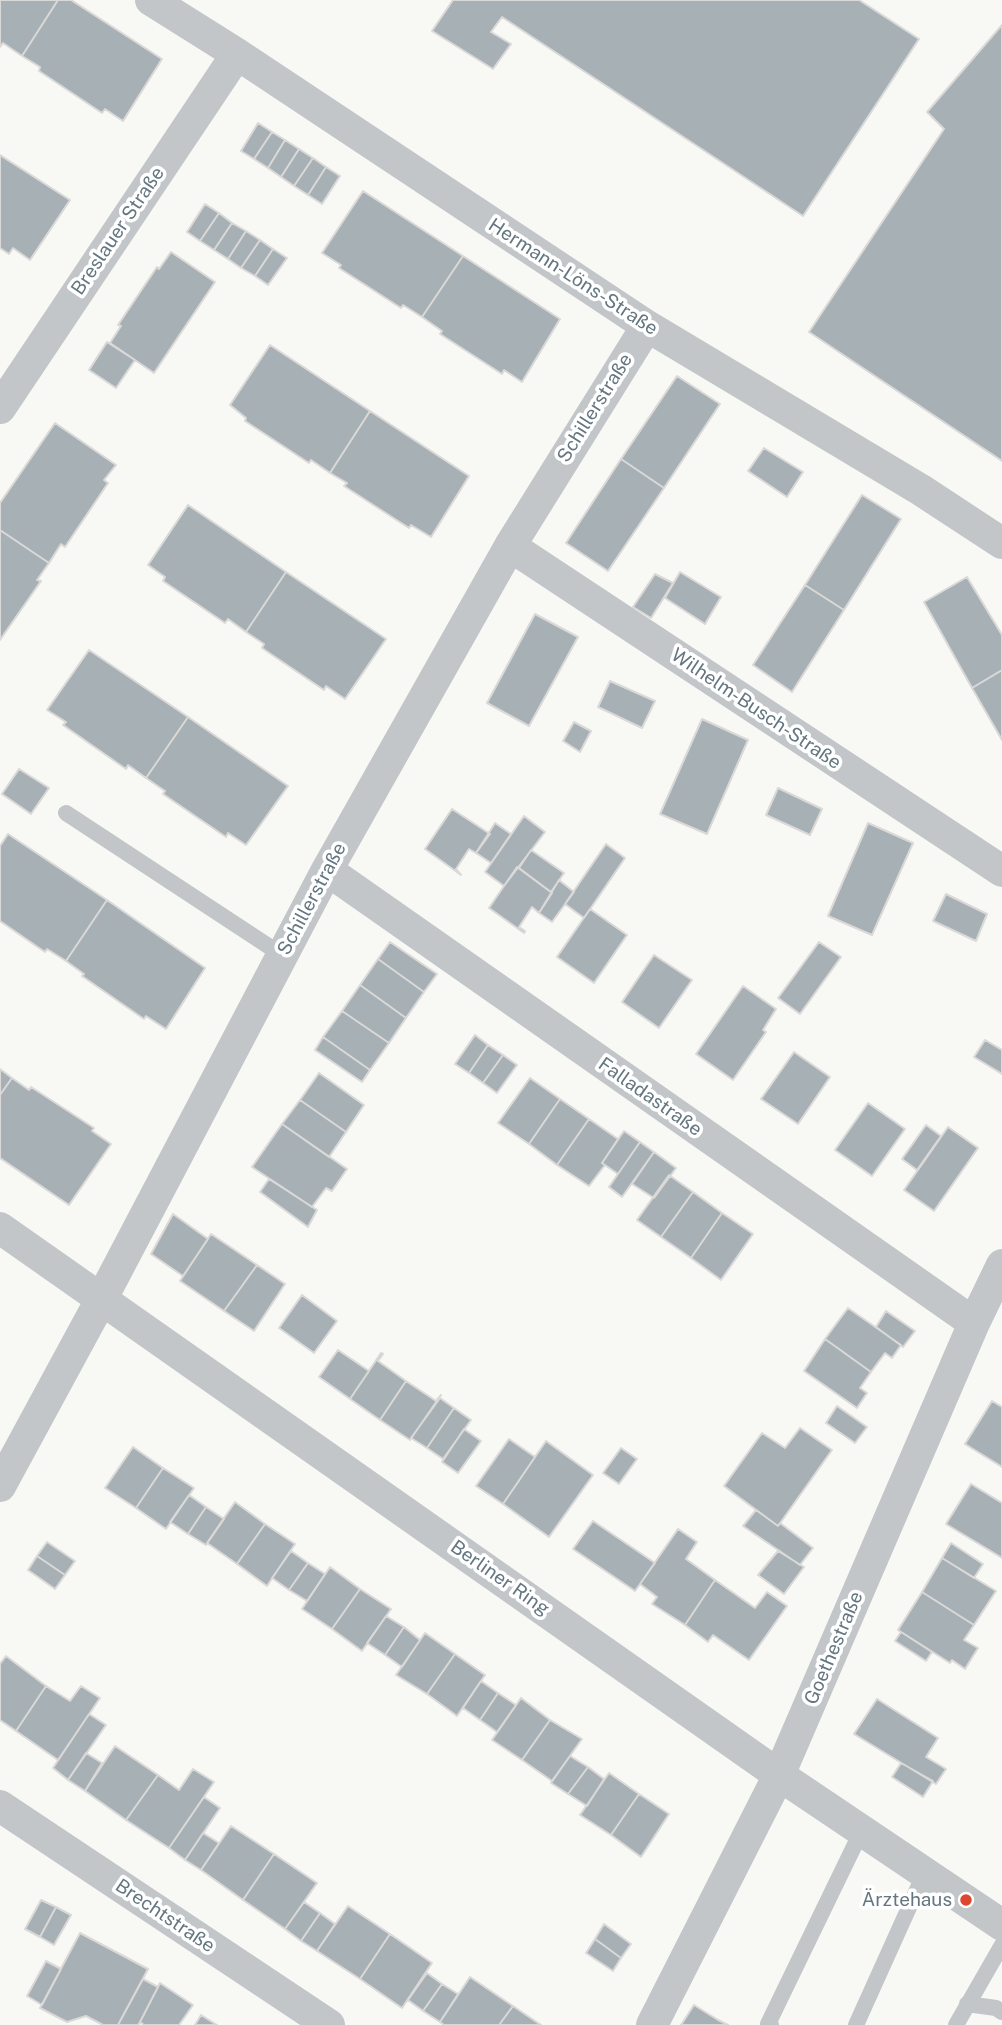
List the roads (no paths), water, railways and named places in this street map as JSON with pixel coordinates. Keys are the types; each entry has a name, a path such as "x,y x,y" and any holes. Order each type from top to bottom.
{"street":[{"name":"Hermann-Löns-Straße","path":"151,0 237,54 647,326 921,490 1002,543"},
{"name":"Breslauer Straße","path":"0,408 237,54"},
{"name":"Schillerstraße","path":"0,1486 327,870 510,546 647,326"},
{"name":"Wilhelm-Busch-Straße","path":"510,546 1002,871"},
{"name":"Falladastraße","path":"327,870 974,1323"},
{"name":"Berliner Ring","path":"0,1228 779,1775 1002,1925"},
{"name":"Goethestraße","path":"652,2025 779,1775 974,1323 1002,1265"},
{"name":"Brechtstraße","path":"0,1806 329,2025"}],"lane":[{"path":"66,813 282,955"},
{"path":"771,2025 768,2024 862,1830"},
{"path":"856,2025 925,1872"},
{"path":"956,2025 1002,1945"},
{"path":"967,2004 996,2008 1002,2012"}],"place":[{"name":"Ärztehaus","path":"966,1900"}]}
